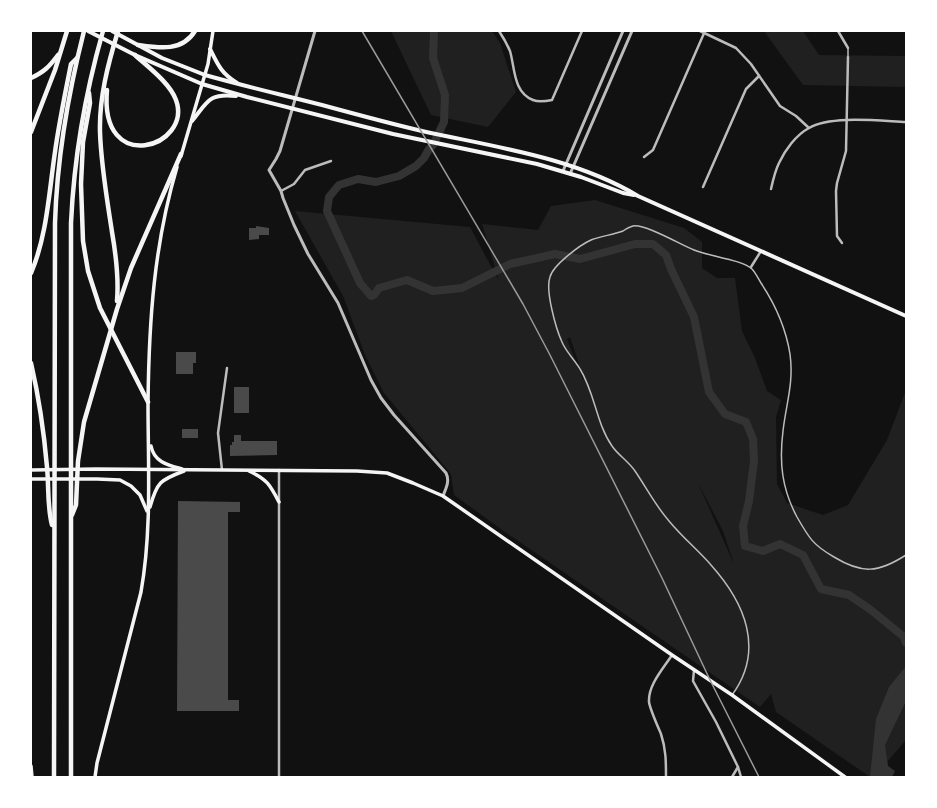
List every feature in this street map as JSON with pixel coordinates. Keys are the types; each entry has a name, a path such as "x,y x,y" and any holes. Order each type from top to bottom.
{"highway":[{"path":"31,132 50,84 67,31"},
{"path":"54,777 55,206 60,150 77,58 84,31"},
{"path":"71,777 71,223 78,144 88,90 104,31"},
{"path":"117,309 118,270 105,182 100,132 101,109 106,73 118,31"},
{"path":"138,45 169,48 178,46 186,41 195,31"},
{"path":"31,78 49,67 60,52"},
{"path":"106,73 108,82 106,105 108,118 116,133 127,143 134,145 144,146 153,144 162,139 171,130 178,118 176,100 165,83 135,55"},
{"path":"31,273 38,254 45,223 57,133 72,64 77,58"},
{"path":"88,90 90,103 82,154 81,218 88,270 100,308 121,352 148,402"},
{"path":"71,519 76,505 78,461 84,422 117,309 131,268 181,154"},
{"path":"31,363 42,420 49,513 54,530"}],"main road":[{"path":"88,31 135,55 202,84 393,134 537,164 563,171 623,193 638,196"},
{"path":"112,31 162,58 205,75 294,99 321,104 392,124 566,164 619,184 638,196 906,316"},
{"path":"95,777 97,763 141,592 146,566 149,470 148,402 151,310 155,267 166,210 205,75 213,31"},
{"path":"210,49 221,70 228,77 243,86"},
{"path":"192,121 207,102 216,96 224,94 247,97"},
{"path":"149,439 151,450 160,462 187,470"},
{"path":"31,470 357,471 387,473 413,482 443,496 732,696 845,777"},
{"path":"148,514 153,495 158,485 167,478 187,470"},
{"path":"246,470 259,475 269,483 279,502"},
{"path":"31,479 120,480 131,486 140,495 148,514"},
{"path":"31,766 32,777"}],"street":[{"path":"315,31 280,151 269,170 281,191 296,230 308,254 338,303 371,380 381,398 394,415 446,473 448,484 443,496"},
{"path":"499,31 509,50 518,86 524,94 533,100 552,100 582,31"},
{"path":"563,171 623,31"},
{"path":"570,174 632,31"},
{"path":"700,31 736,48 751,64 780,106 796,116 809,128"},
{"path":"838,31 848,48"},
{"path":"644,157 653,150 704,32"},
{"path":"842,244 837,236 836,191 845,155 848,57"},
{"path":"703,187 746,89 759,76"},
{"path":"771,189 779,163 792,142 809,128 826,122 906,122"},
{"path":"281,191 294,184 306,170 331,161"},
{"path":"751,267 761,250"},
{"path":"222,470 218,434 227,368"},
{"path":"279,470 279,777"},
{"path":"666,777 666,756 661,735 649,702 652,688 656,679 672,655"},
{"path":"694,670 692,682 716,722 742,777"},
{"path":"732,777 738,767"}],"lane":[{"path":"848,48 848,57"},
{"path":"732,696 738,688 748,661 750,648 748,629 745,620 726,583 670,522 653,501 634,469 612,447 601,425 588,384 581,370 562,343 553,312 549,288 550,277 556,267 565,258 592,240 634,226 645,228 695,251 751,267 769,295 780,318 790,354 791,384 783,432 781,461 785,488 802,525 809,538 819,549 848,565 862,570 878,568 906,556"}],"shaded area":[{"path":"391,31 492,31 500,43 516,92 488,127 431,115"},
{"path":"764,31 803,31 819,55 906,56 906,87 803,85"},
{"path":"595,200 684,228 702,242 702,268 717,278 735,278 742,331 755,358 767,391 781,400 776,417 777,484 787,503 823,515 848,505 887,440 906,390 906,740 874,777 870,777 776,712 771,694 760,707 505,532 454,495 451,474 384,393 365,355 343,296 295,211 470,227 499,281 482,224 538,230 551,206","holes":["570,337 584,379 583,380 567,339","698,483 723,531 734,564"]},
{"path":"906,666 906,701 885,745 888,766 895,771 892,777 870,777 876,719 889,687"}],"building":[{"path":"256,226 269,228 269,235 259,235 259,239 249,240 249,228 256,228"},
{"path":"176,352 196,352 196,363 193,363 193,374 176,374"},
{"path":"234,387 249,387 249,413 234,413"},
{"path":"182,429 198,429 198,438 182,438"},
{"path":"234,435 241,435 241,441 277,441 277,455 230,456 230,445 234,442"},
{"path":"178,501 240,502 240,512 228,512 228,700 239,700 239,711 177,711"}],"waterway":[{"path":"434,31 433,58 445,95 444,122 433,145 416,166 399,176 376,182 358,179 339,185 329,197 327,211 360,283 371,296 374,295 379,288 407,280 433,291 462,288 510,264 555,254 580,259 635,244 653,244 666,255 671,269 694,317 709,392 725,414 746,422 753,439 754,461 749,501 743,526 745,546 763,551 780,544 803,555 821,589 849,595 871,610 904,637 906,643"}],"railway":[{"path":"362,31 523,304 662,578 710,680 759,777"}]}
